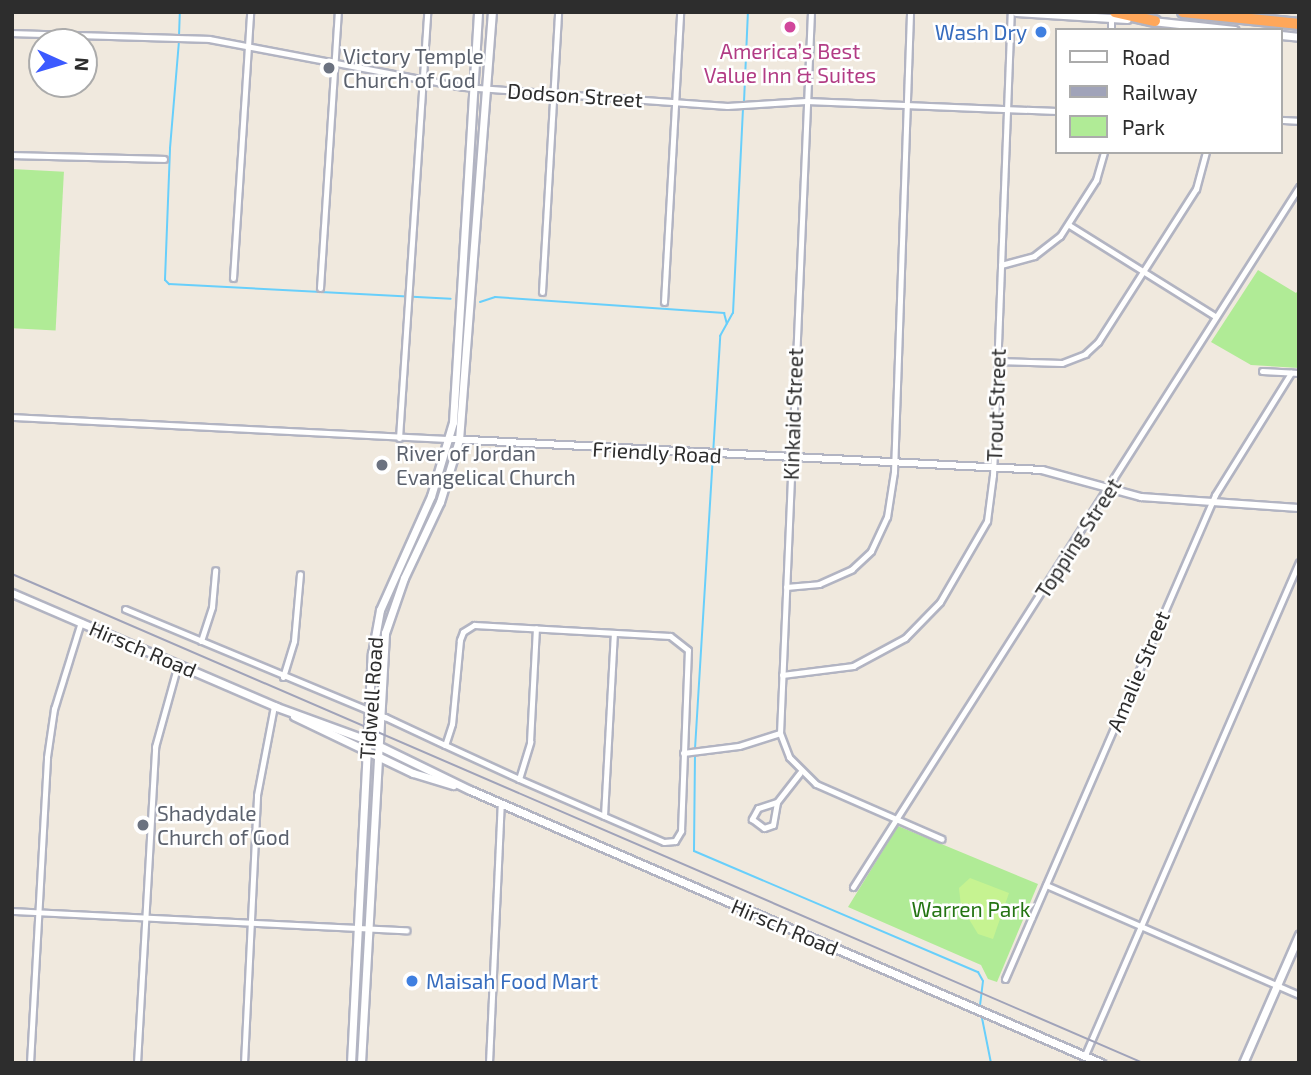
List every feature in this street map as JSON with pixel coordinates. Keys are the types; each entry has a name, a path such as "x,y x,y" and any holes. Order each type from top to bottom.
{"highway":[{"path":"1183,12 1299,24"},
{"path":"1113,15 1155,21"}],"main road":[{"name":"Tidwell Road","path":"361,1063 378,714 389,617 420,532 449,439 458,344 478,12"},
{"name":"Tidwell Road","path":"351,1063 368,711 379,613 420,532 440,502 459,440 492,12"},
{"path":"1013,12 1113,15"},
{"path":"1155,21 1211,28"},
{"path":"466,177 481,178"},
{"path":"458,344 468,345"},
{"name":"Hirsch Road","path":"12,593 274,706 413,773 470,790"},
{"path":"379,613 389,617"},
{"name":"Hirsch Road","path":"274,706 377,744 470,790 1101,1063"},
{"path":"361,856 372,856"},
{"path":"1243,1063 1299,935"},
{"path":"352,1035 363,1035"}],"street":[{"path":"233,278 250,12"},
{"path":"320,288 338,12"},
{"path":"399,438 427,12"},
{"path":"542,292 558,12"},
{"path":"664,302 680,12"},
{"name":"Kinkaid Street","path":"800,773 780,733 811,12"},
{"path":"786,586 830,581 871,551 887,517 894,463 910,12"},
{"name":"Trout Street","path":"782,675 853,666 880,655 916,629 940,602 977,546 987,522 994,468 1013,12"},
{"name":"Dodson Street","path":"12,33 184,37 487,89 732,106 806,101 1056,111"},
{"path":"1001,265 1034,256 1069,225 1096,180 1103,154"},
{"path":"997,361 1053,364 1085,354 1109,327 1196,189 1205,154"},
{"path":"12,155 164,159"},
{"name":"Topping Street","path":"853,887 1110,488 1299,187"},
{"path":"1069,225 1216,317"},
{"path":"1262,371 1299,373"},
{"name":"Amalie Street","path":"1005,979 1211,504 1291,373"},
{"name":"Friendly Road","path":"12,417 994,468 1062,473 1141,497 1211,504 1299,508"},
{"path":"1085,1055 1299,562"},
{"path":"201,641 212,607 215,570"},
{"path":"283,677 294,641 300,574"},
{"path":"125,609 283,677 378,714 445,745 519,779 660,840 675,841 681,831 690,661 688,649 677,638 474,625 463,632 460,640 452,724 445,745"},
{"path":"30,1063 47,757 54,709 81,622"},
{"path":"519,779 530,743 536,628"},
{"path":"604,816 614,633"},
{"path":"138,1063 155,747 177,664"},
{"path":"244,1063 258,785 274,706"},
{"path":"686,752 703,752 780,733"},
{"path":"777,802 777,819 771,827 762,827 752,819 758,808 777,802 800,773 896,820 942,839"},
{"path":"489,1063 500,803"},
{"path":"1046,885 1299,995"},
{"path":"12,911 407,930"}],"green space":[{"path":"12,169 64,172 56,331 12,328"},
{"path":"1258,270 1296,293 1299,289 1299,368 1251,365 1211,342"},
{"name":"Warren Park","path":"898,826 1038,884 997,982 988,979 981,965 848,907"},
{"path":"970,878 1009,893 993,939 978,934 961,906 959,888"}],"waterway":[{"path":"179,36 180,12"},
{"path":"744,102 748,12"},
{"path":"179,41 170,149 165,280 169,284 451,299"},
{"path":"695,749 720,336 733,313 743,108"},
{"path":"480,302 495,297 724,313 727,324"},
{"path":"695,754 694,851 978,972 983,981 980,1007"},
{"path":"981,1013 991,1063"}],"railway":[{"path":"12,574 1143,1063"}],"place":[{"name":"America’s Best Value Inn & Suites","path":"790,27"},
{"name":"Wash Dry","path":"1041,32"},
{"name":"Victory Temple Church of God","path":"329,68"},
{"name":"River of Jordan Evangelical Church","path":"382,465"},
{"name":"Shadydale Church of God","path":"143,825"},
{"name":"Maisah Food Mart","path":"412,981"}]}
